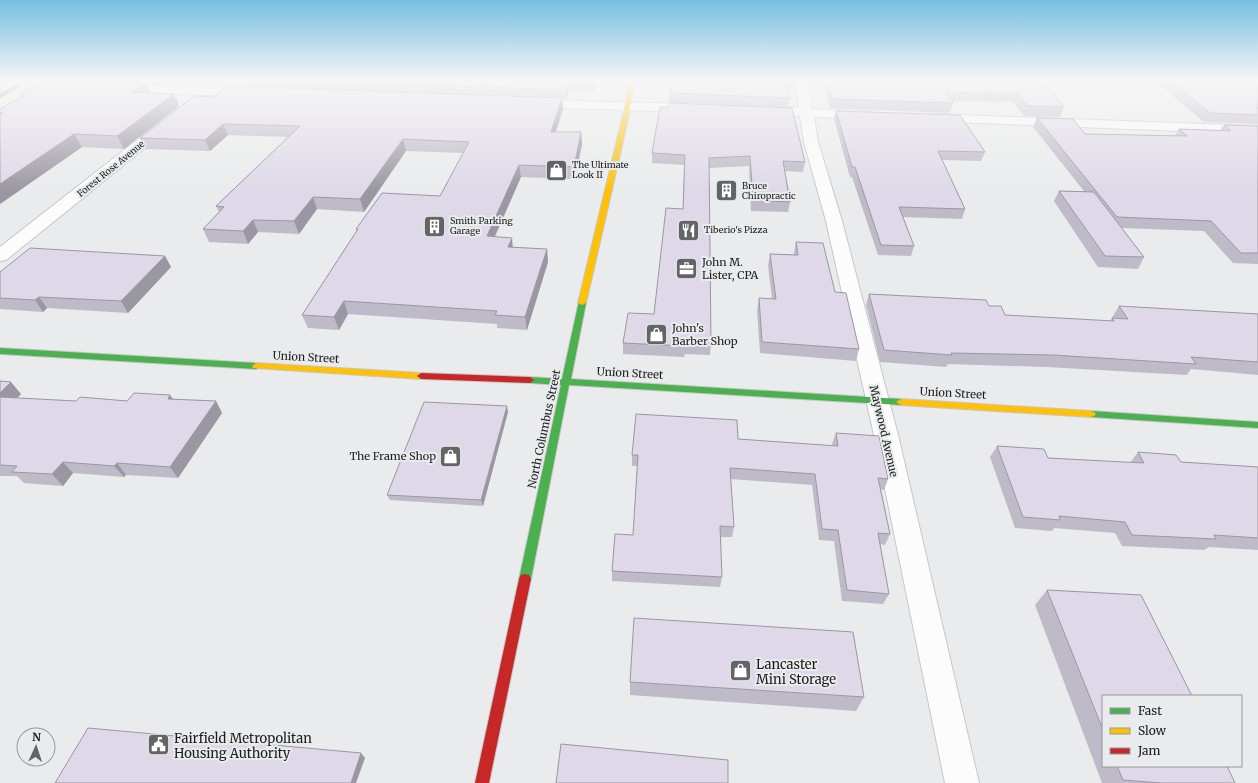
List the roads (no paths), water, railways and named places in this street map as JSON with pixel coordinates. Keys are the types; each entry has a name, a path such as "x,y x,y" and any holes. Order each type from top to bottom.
{"street":[{"name":"Forest Rose Avenue","path":"0,256 176,118"},
{"name":"North Columbus Street","path":"482,783 595,244 625,118"},
{"name":"Maywood Avenue","path":"807,118 811,142 834,220 876,400 886,435 962,783"},
{"path":"938,118 1258,130"},
{"name":"Union Street","path":"0,351 431,377 566,382 1258,424"}],"place":[{"name":"The Ultimate Look II","path":"556,170"},
{"name":"Bruce Chiropractic","path":"726,191"},
{"name":"Smith Parking Garage","path":"435,226"},
{"name":"Tiberio's Pizza","path":"689,230"},
{"name":"John M. Lister, CPA","path":"687,268"},
{"name":"John's Barber Shop","path":"656,334"},
{"name":"The Frame Shop","path":"451,456"},
{"name":"Lancaster Mini Storage","path":"741,671"},
{"name":"Fairfield Metropolitan Housing Authority","path":"159,745"}]}
